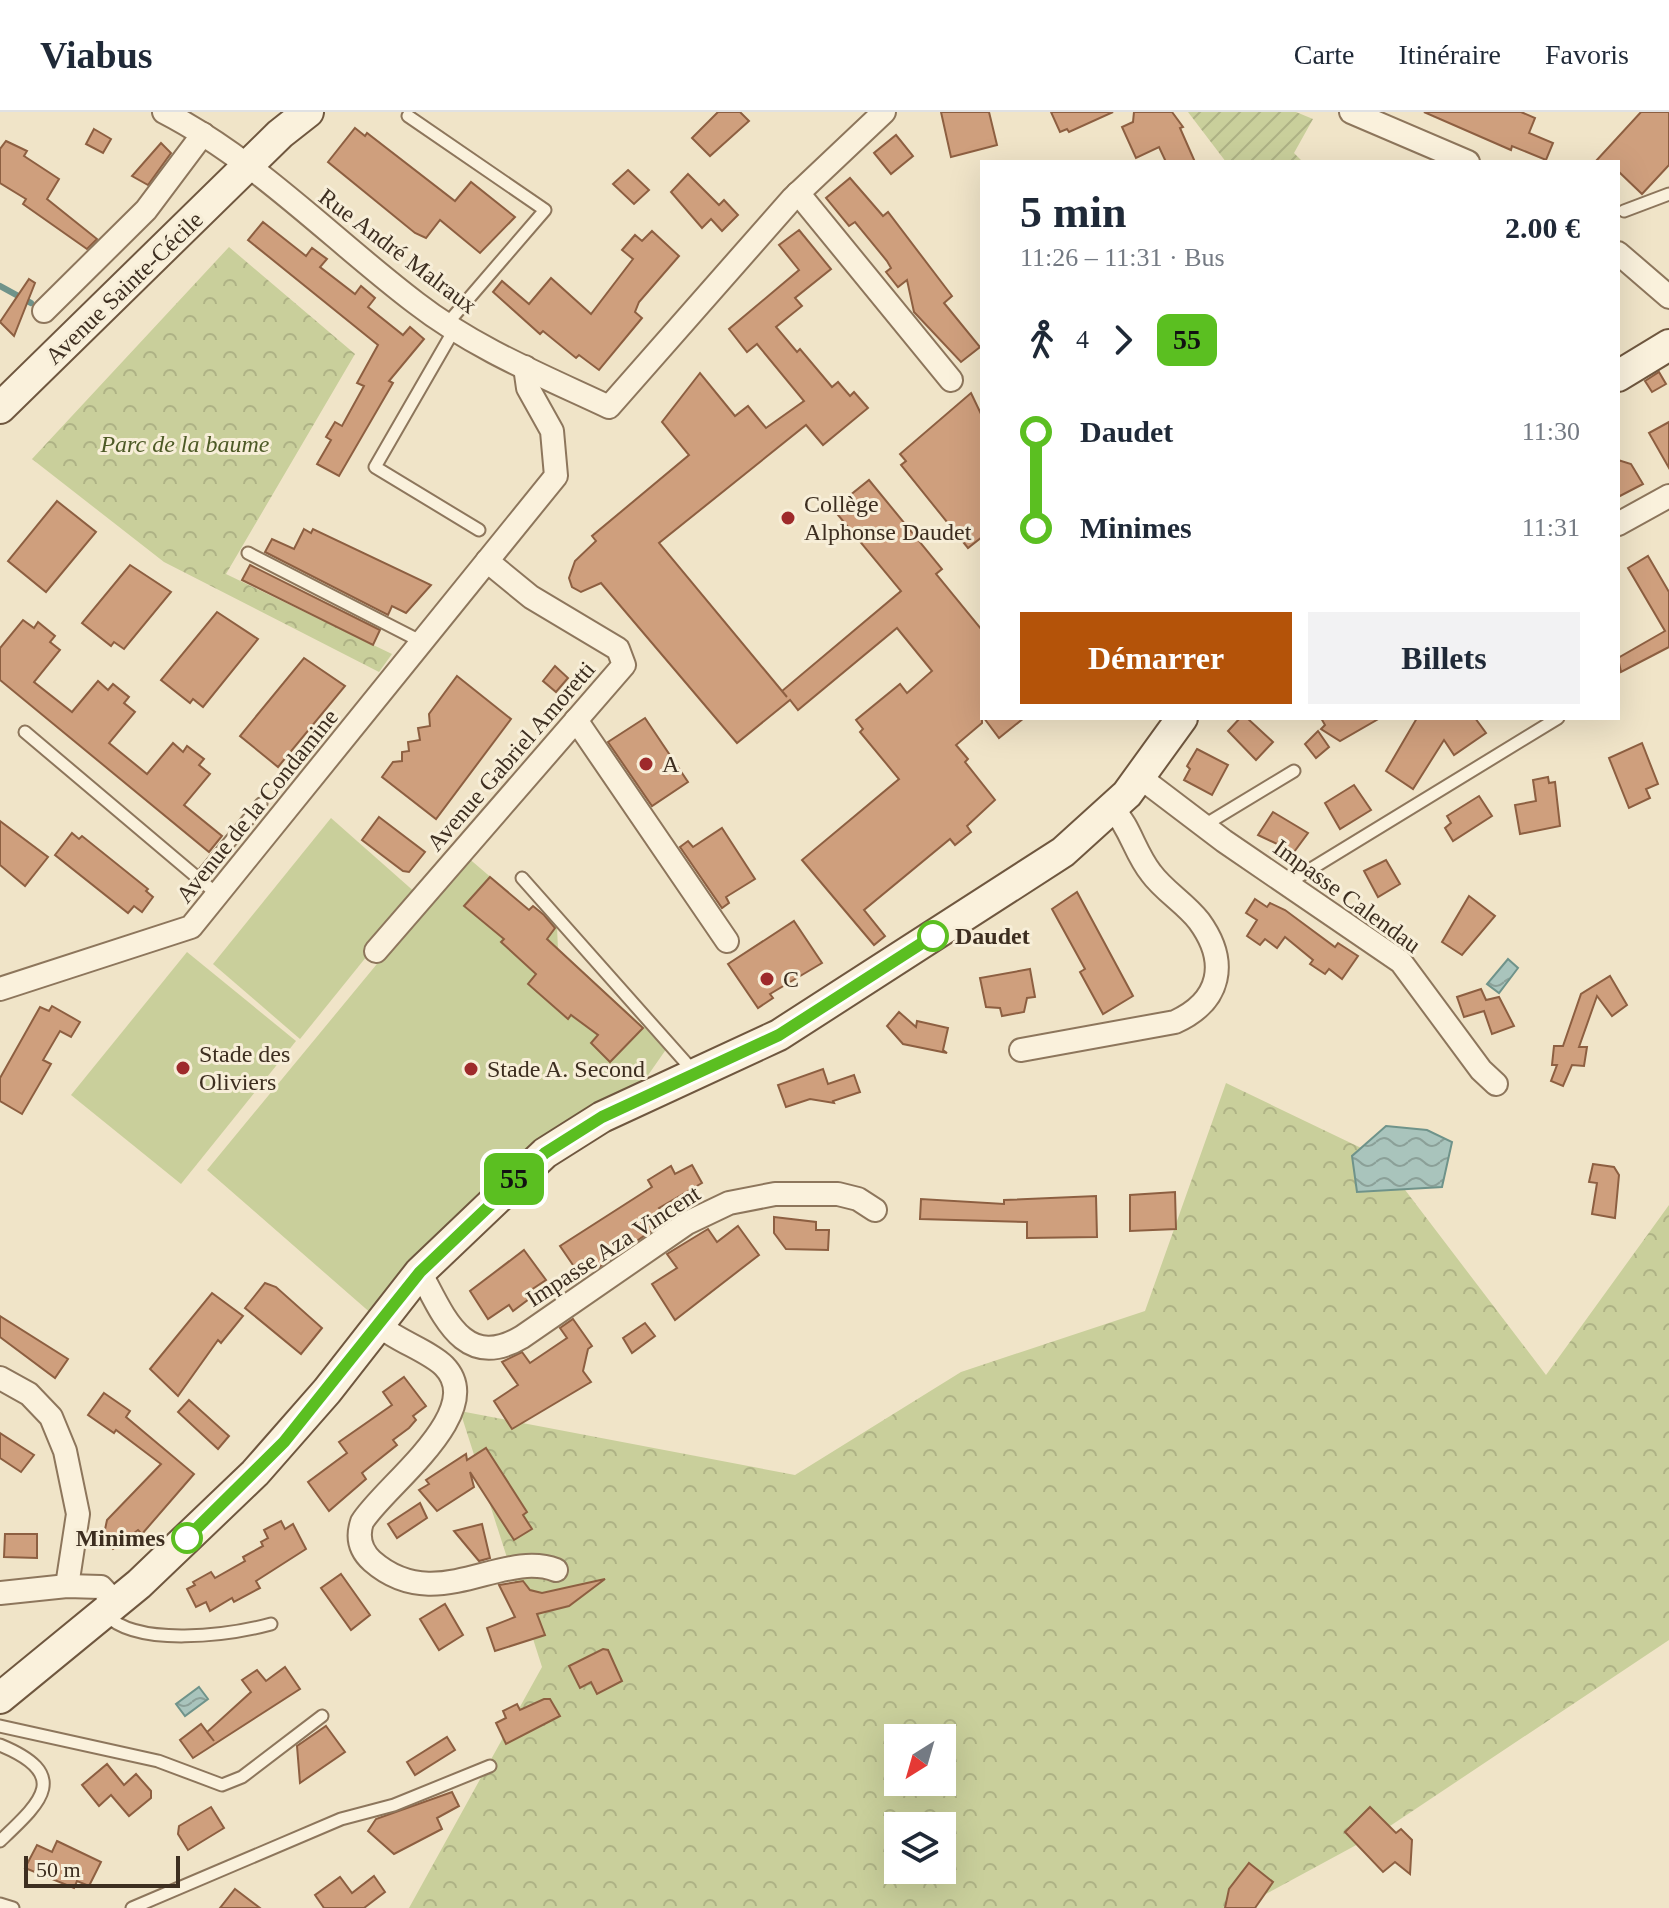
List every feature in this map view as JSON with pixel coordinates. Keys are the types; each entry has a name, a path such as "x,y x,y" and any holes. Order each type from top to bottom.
{"main road":[{"name":"Avenue Sainte-Cécile","path":"0,408 247,166 308,112"},
{"path":"1620,375 1669,345"},
{"path":"0,1698 110,1608 284,1442 420,1272 508,1185 553,1147 602,1117 750,1050 807,1018 1063,852 1113,809 1141,778 1181,720"}],"street":[{"name":"Rue André Malraux","path":"164,112 203,134 247,166 450,327 609,407 798,193"},
{"path":"884,112 798,193 951,380"},
{"path":"1351,112 1463,160"},
{"path":"44,311 146,210 203,134"},
{"path":"1620,255 1669,297"},
{"path":"487,561 556,476 552,431 528,388 525,367"},
{"path":"1620,523 1669,496"},
{"name":"Avenue de la Condamine","path":"0,989 191,927 487,561"},
{"name":"Avenue Gabriel Amoretti","path":"376,951 624,665 618,649 531,597 487,561"},
{"path":"576,720 727,941"},
{"name":"Impasse Calendau","path":"1141,778 1203,826 1401,962 1481,1070 1496,1084"},
{"path":"1021,1050 1175,1022 1193,1013 1214,990 1217,970 1205,931 1155,879 1113,809"},
{"name":"Impasse Aza Vincent","path":"420,1272 453,1330 470,1343 498,1349 522,1337 687,1223 729,1203 775,1194 838,1194 858,1199 875,1210"},
{"path":"377,1324 446,1368 453,1380 456,1397 453,1410 440,1433 362,1522 359,1536 363,1550 382,1569 417,1582 474,1579 536,1565 556,1570"},
{"path":"0,1378 29,1394 51,1417 65,1451 78,1514 67,1586"},
{"path":"0,1593 67,1586 101,1587 110,1608"}],"lane":[{"path":"408,116 545,210 450,327 375,467 479,530"},
{"path":"1624,211 1669,194"},
{"path":"248,553 422,642"},
{"path":"1288,883 1555,720"},
{"path":"25,732 218,895"},
{"path":"1203,826 1294,771"},
{"path":"199,879 261,804"},
{"path":"522,878 696,1073"},
{"path":"110,1608 127,1627 165,1634 229,1634 271,1624"},
{"path":"0,1726 158,1761 222,1785 242,1777 322,1716"},
{"path":"0,1745 31,1763 42,1779 44,1790 37,1806 0,1841"},
{"path":"132,1908 341,1819 394,1805 490,1766"},
{"path":"0,1904 13,1908"}],"green space":[{"path":"1188,112 1296,112 1313,119 1294,153 1301,160 1224,160"},
{"name":"Parc de la baume","path":"229,247 355,354 226,574 392,654 379,672 164,562 32,459"},
{"path":"331,818 417,894 300,1039 213,964"},
{"name":"Stade A. Second","path":"466,856 529,910 533,906 557,927 558,949 667,1048 637,1091 373,1315 207,1170"},
{"name":"Stade des Oliviers","path":"187,952 296,1041 181,1184 71,1095"},
{"path":"1226,1083 1380,1157 1546,1375 1669,1205 1669,1640 1384,1830 1240,1908 409,1908 542,1667 460,1411 795,1475 961,1372 1145,1311"}],"water":[{"path":"1508,959 1518,968 1499,993 1487,984"},
{"path":"1386,1126 1427,1130 1452,1142 1442,1187 1357,1192 1352,1156"},
{"path":"199,1687 208,1699 185,1716 176,1704"}],"building":[{"path":"718,112 740,112 749,121 710,156 692,138"},
{"path":"941,112 989,112 997,145 951,157"},
{"path":"1051,112 1113,112 1069,132 1067,129 1060,132"},
{"path":"1134,112 1172,112 1183,127 1180,128 1194,160 1165,160 1159,147 1136,158 1122,127 1133,122"},
{"path":"1424,112 1521,112 1535,118 1529,133 1553,143 1546,160 1512,146 1511,150"},
{"path":"1641,112 1669,112 1669,165 1642,194 1620,173 1620,160 1597,160"},
{"path":"355,128 365,136 367,133 455,201 471,182 515,217 480,253 440,220 426,238 415,233 328,162"},
{"path":"94,129 111,139 103,153 86,144"},
{"path":"896,135 913,156 891,174 874,153"},
{"path":"6,141 27,151 24,156 59,179 47,199 97,239 87,249 23,204 26,199 0,183 0,149"},
{"path":"161,143 171,153 148,185 132,176"},
{"path":"628,170 649,190 634,204 613,184"},
{"path":"688,174 719,205 724,200 738,215 722,231 711,219 702,228 671,192"},
{"path":"850,178 883,216 888,212 952,296 944,303 980,347 961,362 914,312 907,280 898,287 886,272 891,268 887,261 855,222 849,226 826,198"},
{"path":"263,222 306,256 312,248 327,259 320,267 355,294 361,286 375,298 368,307 403,335 410,327 424,339 389,381 393,383 339,476 317,464 331,440 326,437 335,422 342,426 364,386 357,383 378,345 248,240"},
{"path":"799,230 831,269 795,298 802,306 776,327 797,352 800,349 832,387 838,382 850,396 854,392 868,408 823,445 806,425 659,543 782,691 901,591 833,509 869,480 942,569 936,574 980,628 982,723 956,745 968,759 965,762 995,800 967,826 971,832 955,845 950,839 864,910 885,936 874,945 802,860 899,779 860,732 863,729 856,720 900,684 907,693 932,671 897,628 798,710 790,700 737,743 601,583 581,592 572,587 569,578 575,561 596,541 592,536 689,455 662,422 700,373 735,416 748,406 766,428 804,401 757,344 747,352 729,329 799,270 779,245"},
{"path":"652,231 679,256 639,302 635,312 642,318 599,370 579,355 576,358 543,331 540,334 493,292 502,281 529,304 551,278 591,314 633,259 622,250 635,235 642,241"},
{"path":"29,279 35,283 14,336 0,322"},
{"path":"1659,372 1666,384 1652,392 1645,381"},
{"path":"971,393 980,412 980,539 968,548 901,465 906,461 900,454"},
{"path":"1669,422 1669,468 1649,433"},
{"path":"1620,461 1631,464 1643,484 1620,496"},
{"path":"57,501 96,532 46,592 8,561"},
{"path":"304,529 311,533 313,529 431,585 406,613 392,606 388,615 265,552 272,539 294,549"},
{"path":"1648,556 1669,592 1669,647 1621,672 1620,657 1665,631 1628,568"},
{"path":"130,565 171,592 124,649 114,642 111,646 82,623"},
{"path":"250,565 380,630 373,645 242,580"},
{"path":"217,612 258,639 203,707 193,699 190,703 161,680"},
{"path":"23,620 34,628 38,622 55,636 50,642 60,650 34,682 72,712 98,681 108,690 113,684 129,697 124,703 135,712 109,743 147,774 173,743 183,752 187,746 204,759 199,765 210,774 184,805 222,836 209,852 0,680 0,648"},
{"path":"304,658 345,686 278,767 240,736"},
{"path":"555,666 568,678 556,692 543,681"},
{"path":"457,676 511,719 436,819 382,777 393,762 402,761 402,752 409,751 408,742 420,740 418,728 430,726 429,714"},
{"name":"A","path":"645,718 688,782 652,806 608,742"},
{"path":"986,720 1022,720 999,738"},
{"path":"1238,720 1249,720 1273,742 1256,760 1228,731"},
{"path":"1322,720 1377,720 1340,741 1321,729 1325,725"},
{"path":"1416,720 1476,720 1486,733 1454,755 1444,740 1413,789 1386,771"},
{"path":"1318,731 1329,747 1316,758 1305,744"},
{"path":"1642,743 1658,784 1646,789 1650,798 1629,808 1609,758"},
{"path":"1197,749 1228,765 1212,795 1184,780 1190,769 1187,766"},
{"path":"1548,777 1549,783 1555,782 1560,826 1520,834 1515,805 1536,801 1533,780"},
{"path":"1354,785 1371,810 1340,829 1325,803"},
{"path":"1479,796 1492,816 1453,841 1445,828 1451,823 1447,816"},
{"path":"1273,812 1308,833 1294,852 1258,835"},
{"path":"379,817 425,852 409,872 403,871 362,840"},
{"path":"0,821 48,857 25,886 0,865"},
{"path":"722,828 755,879 726,897 729,903 722,908 680,847 688,841 693,847"},
{"path":"72,833 79,839 82,836 148,889 146,891 153,897 142,912 134,906 128,913 55,855"},
{"path":"1386,860 1400,884 1378,897 1364,871"},
{"path":"490,877 529,910 533,906 544,915 555,928 547,939 643,1028 610,1062 591,1043 598,1035 571,1015 568,1019 528,984 536,974 501,942 504,939 464,906"},
{"path":"1077,892 1133,996 1103,1014 1080,972 1085,969 1052,909"},
{"path":"1469,896 1495,916 1462,955 1442,942"},
{"path":"1255,899 1267,907 1270,903 1285,910 1335,947 1338,943 1358,956 1342,979 1329,969 1325,974 1310,964 1313,960 1285,937 1277,948 1265,939 1260,945 1247,936 1257,920 1246,913"},
{"name":"C","path":"794,921 822,963 770,994 773,998 758,1008 728,964"},
{"path":"1030,969 1035,997 1027,998 1024,1012 1002,1016 1000,1008 986,1007 980,978"},
{"path":"1610,976 1627,1005 1612,1016 1597,996 1579,1047 1587,1047 1584,1066 1572,1065 1563,1086 1551,1081 1557,1065 1552,1065 1554,1046 1563,1046 1581,994"},
{"path":"1481,989 1486,1000 1499,997 1514,1026 1492,1034 1484,1011 1464,1017 1457,997"},
{"path":"52,1006 80,1022 71,1037 60,1031 43,1060 51,1064 22,1114 0,1101 0,1078 40,1007 49,1011"},
{"path":"899,1012 916,1027 917,1021 948,1028 943,1050 947,1053 903,1044 887,1026"},
{"path":"823,1069 828,1084 854,1075 860,1092 834,1103 810,1099 786,1107 778,1085"},
{"path":"1593,1164 1614,1167 1619,1175 1615,1218 1592,1214 1597,1183 1589,1182"},
{"path":"692,1165 702,1183 659,1208 667,1220 599,1267 592,1257 575,1268 560,1246 652,1187 648,1180 671,1166 675,1174"},
{"path":"1175,1192 1176,1229 1130,1231 1130,1195"},
{"path":"1096,1196 1097,1237 1027,1238 1027,1222 920,1219 921,1199 1004,1204 1004,1200"},
{"path":"774,1217 816,1222 816,1230 829,1230 828,1250 786,1249 774,1233"},
{"path":"738,1226 759,1255 675,1320 652,1284 677,1268 667,1254 708,1229 717,1242"},
{"path":"524,1250 546,1280 525,1294 529,1299 513,1311 509,1305 488,1319 470,1291"},
{"path":"265,1283 276,1287 322,1328 301,1354 245,1308"},
{"path":"212,1293 243,1316 221,1343 218,1340 178,1396 150,1369"},
{"path":"0,1316 68,1359 55,1378 0,1337"},
{"path":"573,1319 592,1346 588,1349 583,1371 591,1382 512,1429 494,1401 518,1385 502,1362 522,1352 530,1363 567,1338 560,1328"},
{"path":"645,1323 655,1336 632,1353 623,1338"},
{"path":"404,1377 426,1406 413,1416 416,1420 409,1428 393,1440 397,1445 362,1473 366,1479 329,1511 308,1482 347,1453 339,1442 392,1405 383,1392"},
{"path":"104,1393 130,1411 126,1417 194,1474 142,1534 138,1530 113,1549 103,1539 107,1520 161,1464 116,1430 114,1433 88,1415"},
{"path":"189,1400 229,1436 218,1449 178,1412"},
{"path":"0,1433 34,1455 21,1472 0,1458"},
{"path":"486,1448 527,1512 523,1515 532,1529 514,1540 470,1472 474,1487 437,1511 419,1490 429,1484 426,1480 466,1454 467,1460"},
{"path":"420,1503 427,1518 397,1538 388,1524"},
{"path":"281,1521 285,1529 293,1524 306,1549 256,1581 260,1588 234,1602 232,1598 210,1611 206,1602 196,1607 187,1589 195,1585 193,1582 211,1572 215,1578 245,1561 243,1557 263,1546 261,1542 268,1538 264,1530"},
{"path":"482,1524 490,1558 479,1561 454,1531"},
{"path":"5,1534 37,1534 37,1558 4,1557"},
{"path":"341,1574 370,1615 351,1630 321,1588"},
{"path":"605,1579 569,1606 537,1614 545,1635 495,1651 487,1628 515,1617 499,1585 523,1581 530,1590 542,1593"},
{"path":"445,1604 463,1635 439,1650 420,1619"},
{"path":"603,1649 608,1650 622,1681 597,1694 591,1682 580,1688 569,1666"},
{"path":"285,1667 300,1689 193,1758 180,1740 201,1724 207,1732 251,1692 242,1680 257,1670 266,1681"},
{"path":"550,1699 560,1716 506,1744 496,1723 506,1718 503,1711 517,1704 520,1710"},
{"path":"326,1726 345,1752 300,1783 297,1746"},
{"path":"447,1737 455,1750 415,1775 407,1762"},
{"path":"107,1764 124,1785 136,1774 151,1791 151,1798 129,1816 111,1795 99,1806 82,1785"},
{"path":"452,1792 459,1806 437,1818 442,1829 394,1854 368,1831 376,1819"},
{"path":"211,1807 224,1828 188,1850 178,1834 179,1826"},
{"path":"1370,1807 1396,1833 1401,1829 1412,1840 1410,1874 1395,1862 1383,1872 1345,1832"},
{"path":"57,1841 101,1862 89,1886 77,1881 74,1888 25,1868 37,1845 52,1852"},
{"path":"1249,1863 1273,1882 1255,1908 1225,1908 1229,1889"},
{"path":"374,1876 385,1892 364,1908 324,1908 315,1895 340,1877 352,1893"},
{"path":"235,1889 260,1908 220,1908"}],"waterway":[{"path":"0,286 31,303"}],"bus line":[{"name":"55","path":"187,1538 284,1442 420,1272 545,1153 573,1133 641,1097 779,1035 933,936"}],"place":[{"name":"Collège Alphonse Daudet","path":"788,518"},
{"name":"A","path":"646,764"},
{"name":"Daudet","path":"933,936"},
{"name":"C","path":"767,979"},
{"name":"Stade des Oliviers","path":"183,1068"},
{"name":"Stade A. Second","path":"471,1069"},
{"name":"Minimes","path":"187,1538"}]}
